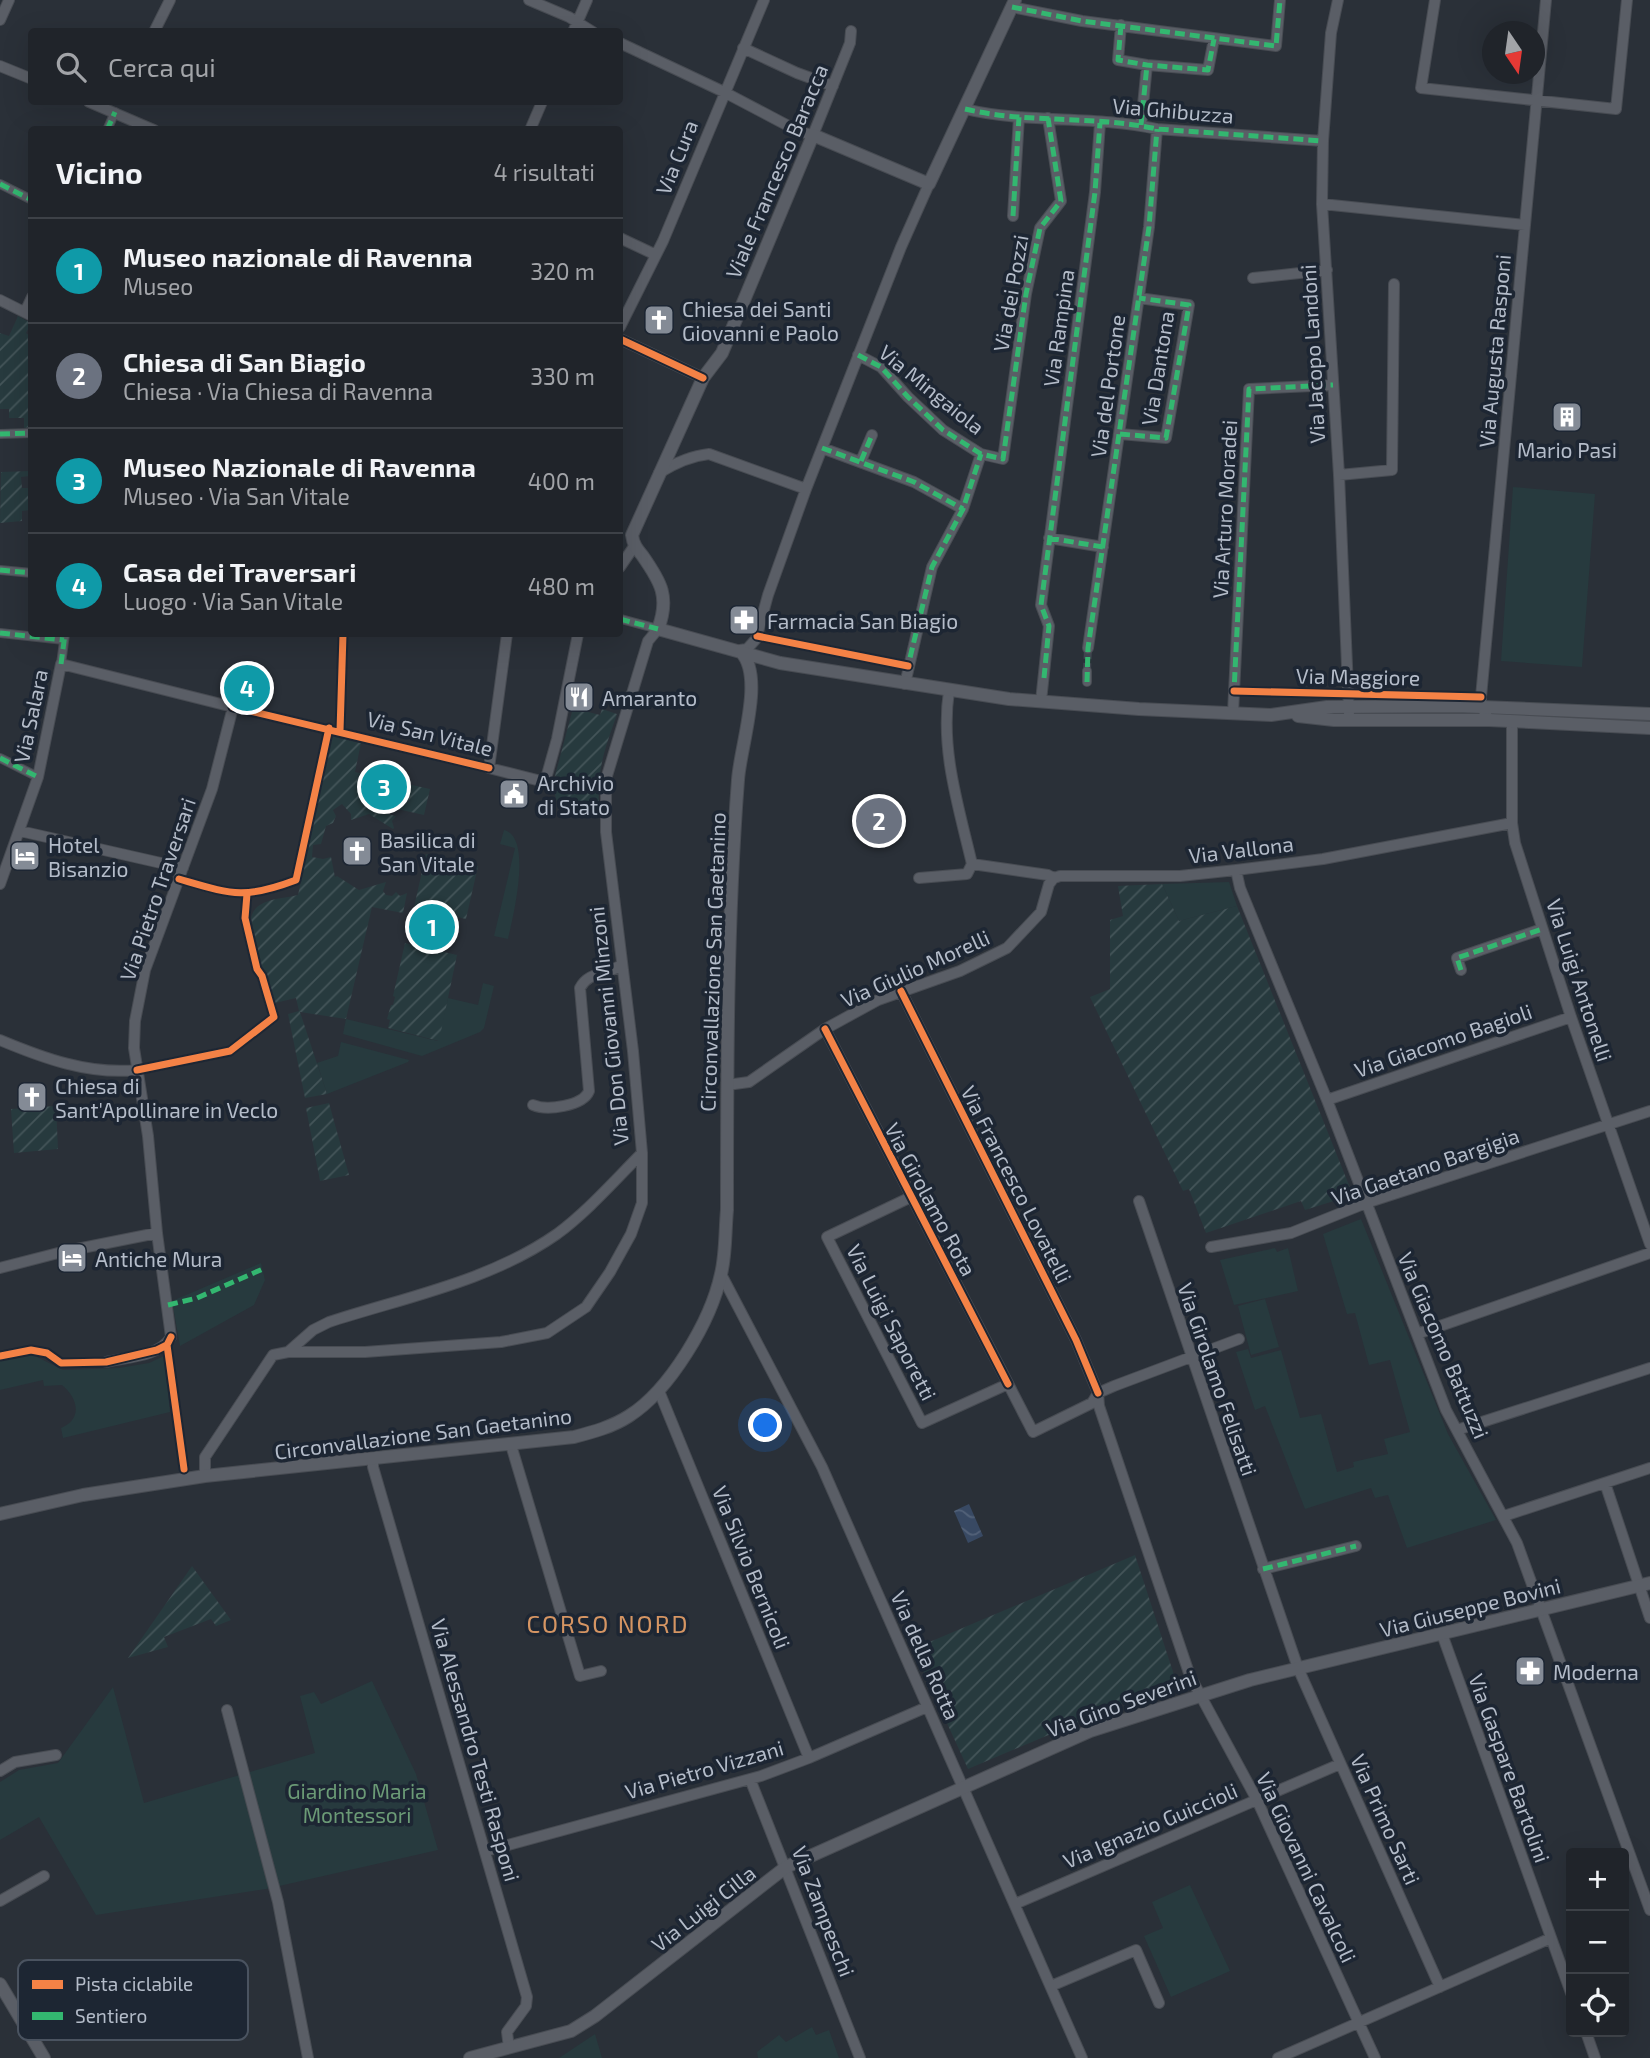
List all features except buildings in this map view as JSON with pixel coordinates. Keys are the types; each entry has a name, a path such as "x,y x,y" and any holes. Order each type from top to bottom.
{"street":[{"path":"0,20 9,0"},
{"path":"156,28 170,0"},
{"path":"529,0 575,27 587,0"},
{"path":"740,650 747,649 756,637 806,489 858,355 929,184 1013,4 1083,21 1276,46 1280,0"},
{"name":"Via Jacopo Landoni","path":"1338,0 1331,33 1323,141 1322,204 1339,475 1349,700"},
{"path":"1436,0 1421,88 1616,109 1627,0"},
{"name":"Via Augusta Rasponi","path":"1481,702 1546,0"},
{"name":"Via Cura","path":"623,321 656,255 761,1"},
{"path":"1121,25 1118,60 1147,65 1208,70 1214,38"},
{"name":"Viale Francesco Baracca","path":"635,545 632,535 659,473 703,378 722,353 814,135 850,43 850,30"},
{"path":"623,44 724,92 800,132 814,135 929,184"},
{"path":"743,48 833,86"},
{"path":"1141,125 1147,65"},
{"path":"0,66 28,77"},
{"path":"532,126 541,105"},
{"path":"109,126 118,107 148,126"},
{"name":"Via Ghibuzza","path":"965,109 993,116 1141,125 1157,129 1323,141"},
{"path":"1013,216 1019,117"},
{"name":"Via dei Pozzi","path":"981,454 1003,459 1026,294 1040,228 1061,201 1048,118"},
{"name":"Via Rampina","path":"1041,701 1049,626 1041,606 1095,192 1100,123"},
{"name":"Via del Portone","path":"1088,648 1149,227 1157,129"},
{"path":"0,184 28,198"},
{"path":"1322,204 1525,225"},
{"path":"623,239 656,255"},
{"path":"1253,278 1327,270"},
{"path":"1339,475 1392,470 1394,284"},
{"name":"Via Dantona","path":"1120,435 1166,438 1189,305 1139,298"},
{"path":"0,300 28,314"},
{"path":"623,340 703,378"},
{"name":"Via Mingaiola","path":"858,355 881,368 943,430 981,454"},
{"name":"Via Arturo Moradei","path":"1233,713 1249,389 1333,385"},
{"path":"0,435 28,433"},
{"path":"861,461 872,435"},
{"path":"822,448 914,482 962,509"},
{"path":"659,473 696,455 709,454 806,489"},
{"path":"905,684 932,567 962,509 981,454"},
{"path":"1049,538 1103,547"},
{"path":"623,562 635,545 653,571 664,597 664,614 658,629 623,620"},
{"path":"0,570 28,573"},
{"name":"Via Maggiore","path":"658,629 780,663 949,691 1041,701 1283,714 1344,720 1489,720 1650,728"},
{"name":"Via Don Giovanni Minzoni","path":"205,1476 205,1457 269,1360 279,1352 289,1352 313,1330 329,1322 483,1274 516,1259 558,1233 642,1153 639,1107 606,832 606,779 648,641 658,629"},
{"path":"0,633 28,635"},
{"name":"Via Salara","path":"0,884 37,776 65,637"},
{"path":"340,730 343,637"},
{"path":"489,768 507,637"},
{"name":"Via San Vitale","path":"61,664 545,782 557,739 577,637"},
{"path":"756,637 758,648 764,655 780,663"},
{"path":"756,637 908,666"},
{"path":"740,650 748,659 753,680 770,664 780,663"},
{"path":"1087,671 1087,682"},
{"name":"Circonvallazione San Gaetanino","path":"0,1514 83,1495 205,1476 574,1437 602,1430 632,1414 659,1391 692,1343 710,1307 721,1274 727,1210 729,971 736,806 738,773 753,680"},
{"path":"919,878 967,874 972,864 948,761 945,719 949,691"},
{"name":"Via Maggiore","path":"1234,691 1349,700 1481,702 1650,714"},
{"path":"1344,720 1349,715 1349,700"},
{"name":"Via Maggiore","path":"1283,714 1327,707 1349,700"},
{"path":"1481,702 1489,720"},
{"name":"Via Pietro Traversari","path":"106,1362 157,1350 167,1345 172,1337 157,1233 148,1136 134,1048 135,1021 145,970 212,789 233,706"},
{"path":"1512,721 1513,717 1519,715 1559,717 1574,710"},
{"name":"Via Luigi Antonelli","path":"1512,721 1512,822 1515,843 1571,1017 1650,1244"},
{"path":"20,831 181,873 230,894 247,894 273,888 296,880 329,728"},
{"path":"0,758 37,776"},
{"name":"Via Vallona","path":"972,864 1054,878 1180,876 1323,859 1512,822"},
{"name":"Via Giacomo Battuzzi","path":"1236,870 1240,888 1457,1430 1517,1543 1650,1910"},
{"name":"Via Giulio Morelli","path":"727,1084 749,1082 825,1029 878,1000 960,971 1007,948 1041,912 1049,884 1054,878"},
{"path":"0,1040 74,1067 125,1072 230,1051 274,1017 262,976 257,969 245,918 247,894"},
{"path":"1461,970 1457,958 1542,929"},
{"path":"533,1105 539,1107 573,1104 587,1097 589,1091 580,989 589,977 617,969 622,964"},
{"name":"Via Francesco Lovatelli","path":"901,991 1076,1340 1098,1393 1099,1406 1145,1547 1199,1695"},
{"name":"Via Giacomo Bagioli","path":"1327,1100 1571,1017"},
{"name":"Via Girolamo Rota","path":"825,1029 1033,1432 1092,1403 1098,1393"},
{"name":"Via Gaetano Bargigia","path":"1211,1247 1291,1233 1366,1203 1650,1111"},
{"path":"289,1352 365,1352 501,1342 547,1333 586,1307 631,1234 642,1202 642,1153"},
{"name":"Via Luigi Saporetti","path":"911,1197 827,1237 922,1423 1008,1384"},
{"name":"Via Girolamo Felisatti","path":"1139,1201 1298,1668"},
{"path":"0,1268 62,1252 157,1233"},
{"path":"1417,1334 1650,1253"},
{"name":"Via della Rotta","path":"721,1274 822,1467 1082,2058"},
{"path":"1098,1393 1239,1339"},
{"path":"1457,1430 1650,1368"},
{"name":"Via Silvio Bernicoli","path":"659,1391 809,1758"},
{"path":"510,1445 580,1676 601,1671"},
{"name":"Via Alessandro Testi Rasponi","path":"373,1460 527,1997 526,2006 507,2032 509,2048"},
{"path":"1504,1516 1650,1468"},
{"path":"1605,1483 1645,1584 1650,1618"},
{"path":"1263,1569 1356,1546"},
{"name":"Via Giuseppe Bovini","path":"1298,1668 1645,1584"},
{"name":"Via Gaspare Bartolini","path":"1442,1634 1566,1979"},
{"name":"Via Gino Severini","path":"963,1787 1090,1731 1199,1695 1298,1668"},
{"name":"Via Primo Sarti","path":"1298,1668 1440,1987"},
{"name":"Via Giovanni Cavalcoli","path":"1199,1695 1256,1800 1375,2058"},
{"name":"Via Pietro Vizzani","path":"486,1851 750,1779 809,1758 927,1707"},
{"path":"228,1710 278,1902 308,2058"},
{"path":"1,1768 15,1762 56,1755"},
{"name":"Via Ignazio Guiccioli","path":"1015,1904 1339,1764"},
{"name":"Via Zampeschi","path":"750,1779 860,2058"},
{"name":"Via Luigi Cilla","path":"470,2058 571,2031 595,2016 786,1867 963,1787"},
{"path":"0,1901 44,1875"},
{"path":"1278,2058 1551,1938"},
{"path":"1051,1986 1136,1950 1159,2003"},
{"path":"0,1984 18,2014"},
{"path":"1588,2037 1595,2058"},
{"path":"33,2040 44,2058"}],"green space":[{"path":"18,316 28,321 28,427 24,428 24,418 9,418 9,409 0,409 0,333 9,336"},
{"path":"28,471 28,476 21,477 22,488 28,488 28,510 22,511 22,521 0,523 1,472"},
{"path":"1513,487 1595,494 1582,667 1501,661"},
{"path":"573,708 600,715 602,709 617,714 601,769 599,806 566,808 558,805 555,795 559,777 555,776"},
{"path":"332,736 361,743 355,772 369,775 367,785 383,788 379,812 396,816 392,821 393,829 369,814 351,820 351,814 342,804 333,810 336,816 333,823 326,826 321,844 313,845 312,857 331,857 335,877 359,890 386,882 383,891 386,895 392,896 396,892 400,896 407,893 403,913 372,907 346,1019 300,1012 327,1094 305,1098 288,1014 299,1011 296,998 275,1003 266,971 261,968 251,918 263,903 298,895"},
{"path":"394,781 430,789 424,815 388,807"},
{"path":"504,830 513,836 518,847 519,862 517,897 508,939 494,936 515,848 500,844"},
{"path":"426,854 478,866 466,919 414,907"},
{"path":"1229,882 1237,906 1179,921 1162,884"},
{"path":"1162,884 1179,921 1237,906 1353,1195 1305,1210 1301,1201 1206,1233 1189,1189 1183,1191 1090,997 1110,989 1110,920 1123,916 1118,886"},
{"path":"405,943 457,955 439,1041 388,1028 390,1020 387,1019 395,997 393,996"},
{"path":"483,983 494,986 484,1028 422,1056 343,1034 346,1019 438,1041 448,998 478,1005"},
{"path":"341,1042 409,1060 327,1094 317,1063 338,1056"},
{"path":"329,1103 349,1175 320,1181 306,1108"},
{"path":"56,1106 58,1149 14,1153 11,1109"},
{"path":"1361,1219 1448,1434 1496,1520 1407,1548 1388,1495 1375,1498 1371,1488 1305,1509 1265,1406 1255,1410 1236,1352 1248,1349 1251,1358 1281,1350 1300,1418 1321,1414 1337,1472 1354,1467 1353,1462 1388,1454 1384,1439 1410,1432 1390,1360 1369,1365 1355,1313 1347,1314 1323,1234"},
{"path":"1275,1248 1277,1252 1288,1248 1298,1291 1234,1305 1220,1260"},
{"path":"261,1263 265,1280 254,1305 180,1346 172,1301"},
{"path":"1265,1299 1279,1347 1251,1355 1238,1306"},
{"path":"33,1355 63,1370 119,1368 149,1363 164,1356 170,1412 63,1438 61,1428 73,1419 76,1408 72,1396 62,1385 44,1386 43,1380 0,1390 0,1361"},
{"path":"1135,1555 1176,1681 968,1769 913,1649"},
{"path":"192,1566 231,1620 216,1626 211,1619 164,1637 168,1647 128,1658"},
{"name":"Giardino Maria Montessori","path":"372,1681 416,1774 438,1850 266,1889 96,1915 39,1817 0,1840 0,1782 19,1770 58,1763 113,1687 144,1803 315,1753 300,1696 314,1692 321,1704"},
{"path":"1190,1885 1230,1971 1171,1997 1144,1936 1163,1928 1152,1902"},
{"path":"812,2027 816,2035 829,2030 839,2058 758,2058 757,2052 779,2035 786,2042"},
{"path":"595,2034 602,2058 559,2058"}],"water":[{"path":"969,1504 983,1536 968,1543 954,1511"}],"tunnel":[{"path":"1087,671 1088,648"}],"marked path":[{"path":"1012,7 1082,21 1276,46 1280,0"},
{"path":"1121,25 1118,60 1147,65 1208,70 1214,39"},
{"path":"1141,125 1147,65"},
{"path":"965,109 989,114 1323,141"},
{"path":"109,126 115,112"},
{"path":"1013,216 1019,117"},
{"path":"858,355 881,367 943,430 981,454 1003,459 1026,294 1040,228 1061,201 1048,118"},
{"path":"1044,678 1049,626 1041,605 1095,192 1100,123"},
{"path":"1087,682 1088,648 1149,227 1157,129"},
{"path":"0,184 28,198"},
{"path":"1120,434 1166,438 1189,305 1139,298"},
{"path":"1240,691 1234,691 1249,389 1333,385"},
{"path":"0,434 28,433"},
{"path":"861,461 872,435"},
{"path":"822,448 914,482 963,509"},
{"path":"902,665 908,666 932,567 963,509 981,454"},
{"path":"1049,538 1103,547"},
{"path":"0,570 28,573"},
{"path":"623,620 658,629"},
{"path":"0,633 28,636"},
{"path":"37,637 64,640"},
{"path":"61,664 65,637"},
{"path":"0,758 38,777"},
{"path":"1461,970 1457,958 1542,929"},
{"path":"168,1305 197,1298 265,1268"},
{"path":"1263,1569 1356,1546"}],"cycle path":[{"path":"623,340 703,378"},
{"path":"757,636 908,666"},
{"path":"340,731 343,637"},
{"path":"1234,691 1481,697"},
{"path":"233,707 489,768"},
{"path":"179,879 237,893 263,890 296,880 329,728"},
{"path":"137,1070 230,1051 274,1017 262,976 257,969 245,918 247,894"},
{"path":"901,991 1076,1340 1098,1393"},
{"path":"825,1029 1008,1384"},
{"path":"0,1356 31,1350 47,1353 61,1363 106,1362 157,1350 167,1345 171,1337"},
{"path":"167,1345 184,1469"}],"place":[{"name":"Chiesa dei Santi Giovanni e Paolo","path":"659,320"},
{"name":"Mario Pasi","path":"1567,417"},
{"name":"Farmacia San Biagio","path":"744,620"},
{"name":"Casa dei Traversari","path":"247,688"},
{"name":"Amaranto","path":"579,697"},
{"name":"Museo Nazionale di Ravenna","path":"384,787"},
{"name":"Archivio di Stato","path":"514,794"},
{"name":"Chiesa di San Biagio","path":"879,821"},
{"name":"Basilica di San Vitale","path":"357,851"},
{"name":"Hotel Bisanzio","path":"25,856"},
{"name":"Museo nazionale di Ravenna","path":"432,927"},
{"name":"Chiesa di Sant'Apollinare in Veclo","path":"32,1097"},
{"name":"Antiche Mura","path":"72,1258"},
{"name":"Moderna","path":"1530,1671"}],"district":[{"name":"CORSO NORD","path":"608,1623"}]}
